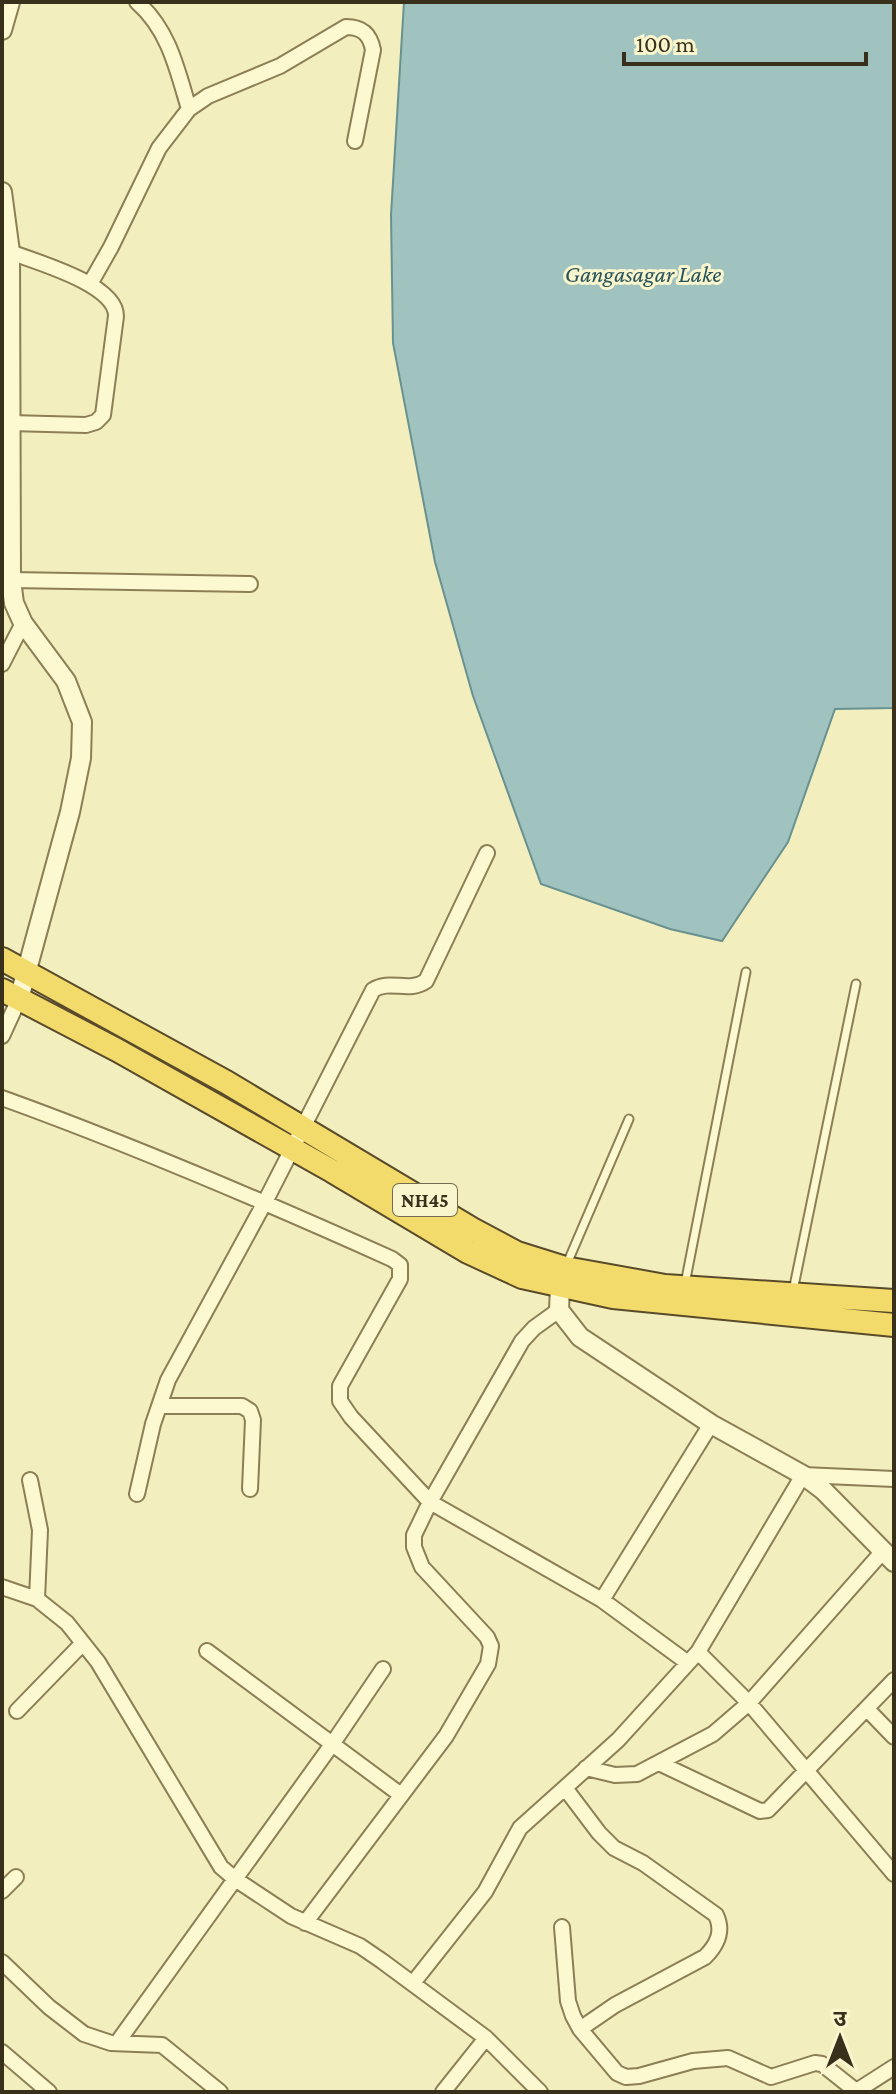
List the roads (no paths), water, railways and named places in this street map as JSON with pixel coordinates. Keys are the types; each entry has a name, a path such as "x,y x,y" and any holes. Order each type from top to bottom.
{"highway":[{"name":"NH45","path":"2,959 226,1082 472,1229 562,1277 661,1303 894,1325"},
{"name":"NH45","path":"11,994 117,1050 486,1262 522,1277 615,1278 684,1287 894,1301"}],"street":[{"path":"2,30 10,2"},
{"path":"137,2 153,16 165,35 189,109"},
{"path":"90,284 159,148 189,109 208,96 280,66 336,31 357,27 371,40 373,50 355,141"},
{"path":"2,192 10,252 6,392 9,423 6,560 11,580 8,604 66,681 82,722 81,758 70,812 28,972 11,994 2,1036"},
{"path":"9,423 86,425 96,422 103,415 116,308 113,301 90,284 10,252"},
{"path":"11,580 250,584"},
{"path":"2,664 23,623"},
{"path":"137,1494 159,1406 181,1354 265,1202 373,990 380,986 418,987 426,981 487,853"},
{"path":"2,1098 99,1133 265,1202 400,1265 400,1279 340,1386 340,1401 351,1417 430,1502 602,1600 693,1657 749,1703 894,1874"},
{"path":"562,1277 559,1310 580,1337 711,1424 803,1475 823,1490 889,1556 749,1703 713,1734 637,1774 626,1776 586,1768"},
{"path":"305,1923 446,1736 491,1657 487,1637 422,1567 416,1557 414,1535 522,1341 559,1310"},
{"path":"159,1406 242,1406 250,1411 253,1420 250,1489"},
{"path":"602,1600 711,1424"},
{"path":"803,1475 894,1479"},
{"path":"413,1983 485,1892 520,1828 618,1740 693,1657 803,1475"},
{"path":"30,1480 40,1530 37,1599"},
{"path":"2,1587 37,1599 67,1623 83,1643 98,1662 213,1857 235,1879 305,1923 360,1946 413,1983 486,2038 540,2092"},
{"path":"17,1711 83,1643"},
{"path":"207,1651 401,1795"},
{"path":"117,2043 383,1669"},
{"path":"659,1763 760,1811 773,1807 894,1680"},
{"path":"867,1709 894,1737"},
{"path":"565,1788 614,1848 643,1863 716,1915 720,1925 714,1948 705,1957 615,2005 580,2029"},
{"path":"2,1891 16,1877"},
{"path":"562,1927 568,2001 580,2029 610,2067 626,2077 693,2061 728,2058 771,2077 782,2076 807,2065 822,2064 856,2092 894,2067"},
{"path":"2,1962 49,2007 84,2034 117,2043 162,2045 220,2092"},
{"path":"443,2092 486,2038"},
{"path":"2,2052 49,2092"}],"lane":[{"path":"684,1287 746,972"},
{"path":"793,1293 856,984"},
{"path":"562,1277 629,1119"}],"water":[{"name":"Gangasagar Lake","path":"404,2 894,2 894,708 835,709 788,842 722,941 670,929 541,884 473,696 435,562 393,343 391,215"}]}
